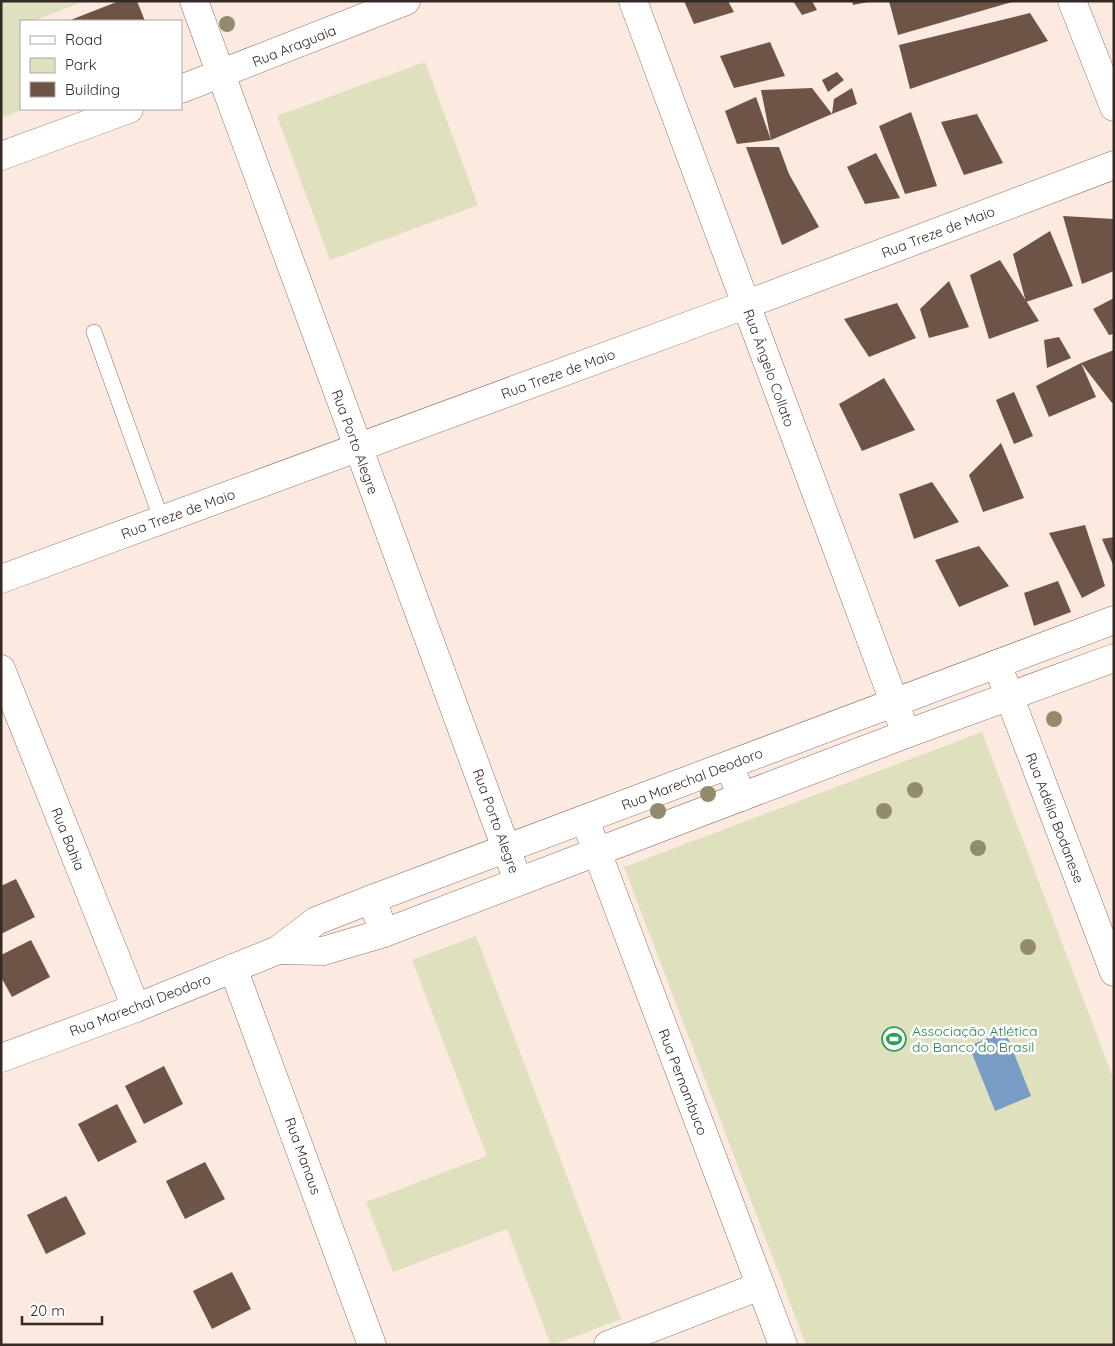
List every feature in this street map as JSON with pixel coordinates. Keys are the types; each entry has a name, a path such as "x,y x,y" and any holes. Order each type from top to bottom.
{"street":[{"name":"Rua Porto Alegre","path":"194,1 518,881"},
{"name":"Rua Araguaia","path":"182,90 406,1"},
{"name":"Rua Ângelo Collato","path":"633,1 906,734"},
{"path":"1072,1 1114,107"},
{"path":"1,156 126,110"},
{"name":"Rua Treze de Maio","path":"1,579 745,306 1114,165"},
{"name":"Rua Marechal Deodoro","path":"1,1058 136,1008 278,950 316,922 372,899 1114,620"},
{"name":"Rua Marechal Deodoro","path":"278,950 323,951 384,933 906,734 1009,698 1114,658"},
{"name":"Rua Adélia Bodanese","path":"997,664 1114,972"},
{"name":"Rua Bahia","path":"1,669 136,1008"},
{"path":"729,765 742,796"},
{"name":"Rua Pernambuco","path":"585,820 783,1345"},
{"path":"372,899 384,933"},
{"name":"Rua Manaus","path":"233,968 372,1345"},
{"path":"608,1345 760,1286"}],"lane":[{"path":"94,332 162,520"}],"green space":[{"path":"1,1 85,1 36,20 20,20 20,110 22,110 1,118"},
{"path":"425,62 478,205 330,260 277,116"},
{"name":"Associação Atlética do Banco do Brasil","path":"982,732 1114,1080 1114,1345 806,1345 624,867"},
{"path":"476,936 621,1319 553,1345 551,1345 507,1229 393,1272 366,1202 487,1156 412,960"}],"water":[{"path":"1005,1031 1031,1096 995,1111 969,1046"}],"building":[{"path":"119,1 137,1 145,20 71,20"},
{"path":"684,1 728,1 734,12 694,24"},
{"path":"793,1 812,1 817,10 802,15"},
{"path":"852,1 868,1 868,2 853,5"},
{"path":"889,1 1012,1 1012,2 898,35"},
{"path":"1030,13 1048,41 910,89 899,45"},
{"path":"770,42 785,76 734,88 720,56"},
{"path":"837,72 844,80 828,92 822,80"},
{"path":"812,88 832,114 771,140 761,90"},
{"path":"852,88 857,104 832,114 834,99"},
{"path":"756,97 771,140 737,144 725,111"},
{"path":"911,112 937,186 905,194 879,126"},
{"path":"977,114 1003,163 964,175 941,122"},
{"path":"746,147 779,147 789,174 819,227 782,245"},
{"path":"876,153 900,198 865,204 847,167"},
{"path":"1063,216 1114,219 1114,271 1082,284"},
{"path":"1050,231 1073,286 1026,302 1013,254"},
{"path":"1000,260 1039,321 989,339 970,275"},
{"path":"949,281 969,327 929,338 920,309"},
{"path":"1114,298 1114,334 1109,335 1093,309"},
{"path":"897,303 916,338 869,357 844,319"},
{"path":"1059,337 1071,358 1047,368 1044,340"},
{"path":"1114,350 1114,403 1112,403 1081,363"},
{"path":"1081,363 1096,397 1049,417 1036,386"},
{"path":"884,378 915,430 862,451 839,404"},
{"path":"1014,392 1033,436 1014,444 996,400"},
{"path":"1001,443 1024,498 983,512 969,475"},
{"path":"932,482 959,522 914,539 899,494"},
{"path":"1085,525 1105,586 1082,598 1049,533"},
{"path":"1114,537 1114,567 1102,539"},
{"path":"979,546 1009,586 959,607 935,560"},
{"path":"1058,581 1071,612 1034,626 1024,593"},
{"path":"16,879 35,917 1,934 1,886"},
{"path":"31,940 50,977 12,997 1,977 1,955"},
{"path":"164,1066 183,1104 144,1124 125,1086"},
{"path":"117,1104 137,1142 98,1162 78,1124"},
{"path":"205,1162 225,1199 185,1219 166,1181"},
{"path":"66,1196 86,1234 46,1254 27,1215"},
{"path":"232,1272 251,1309 212,1329 193,1291"}],"place":[{"name":"Associação Atlética do Banco do Brasil","path":"894,1039"}]}
